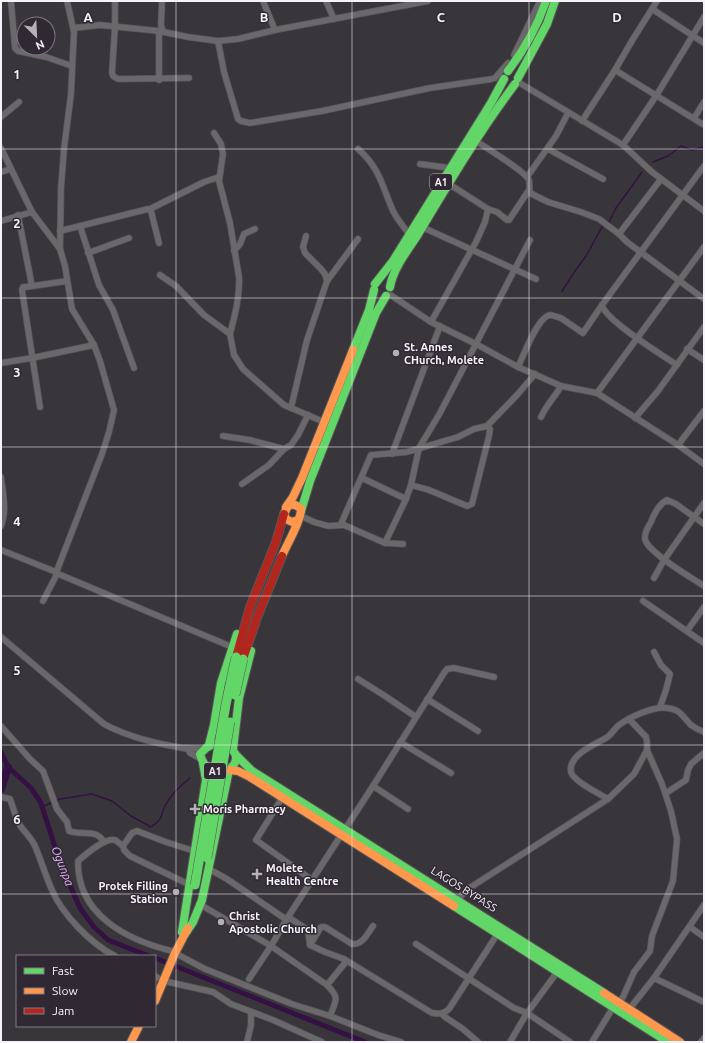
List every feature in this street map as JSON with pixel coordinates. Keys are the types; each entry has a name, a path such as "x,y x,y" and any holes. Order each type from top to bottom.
{"main road":[{"name":"A1","path":"156,989 183,933 226,704 285,510 298,488 366,319 375,287 393,261 491,103 506,75 526,47 546,1"},
{"name":"A1","path":"255,607 300,516 310,481 376,313 388,292 394,274 499,104 517,81 547,24 555,1"},
{"path":"506,75 505,83 508,85 517,81"},
{"path":"381,282 384,282 388,292 379,297 375,287 381,282"},
{"path":"293,504 299,506 300,516 295,522 289,521 286,519 285,510 293,504"},
{"path":"193,884 206,780 200,754 206,747 213,734 220,690 240,625 255,607"},
{"path":"202,761 213,771 221,772 230,770 235,765 237,760 235,752 240,698 257,632 255,607"},
{"path":"206,747 220,744 235,752"},
{"name":"LAGOS BYPASS","path":"235,752 244,764 252,771 343,832 558,971 680,1042"},
{"path":"183,933 193,922 201,906 230,770"},
{"name":"LAGOS BYPASS","path":"230,770 243,774 458,900 616,1004"},
{"name":"A1","path":"156,997 161,978"},
{"name":"LAGOS BYPASS","path":"628,1011 668,1042"},
{"path":"131,1042 138,1027"},
{"path":"137,1042 144,1027"}],"street":[{"path":"11,1 15,48 18,51 46,57 72,66"},
{"path":"43,601 56,573 99,461 113,419 114,410 94,345 72,309 60,249 61,188 71,94 74,28 67,1"},
{"path":"115,1 116,26 113,76 118,79 159,80 189,78"},
{"path":"159,80 162,1"},
{"path":"263,1 275,30"},
{"path":"326,1 334,19"},
{"path":"74,28 95,25 116,26 161,31 201,40 218,41 238,39 275,30 428,1"},
{"path":"218,41 224,72 238,119 241,122 250,124 322,111 430,88 492,79 498,75 512,59 540,1"},
{"path":"582,121 657,1"},
{"path":"652,9 704,43"},
{"path":"623,145 656,96 704,17"},
{"path":"615,70 704,125"},
{"path":"517,81 623,145 661,179 704,211"},
{"path":"1,116 20,102"},
{"path":"694,118 704,102"},
{"path":"527,177 548,149 568,113"},
{"path":"214,132 221,144 223,154 219,177 230,223 239,285 236,311 230,334 234,355 243,369 277,400 291,408 324,422"},
{"path":"449,184 488,209 497,212 507,220 509,220 529,190 530,182 527,177 476,141"},
{"path":"1,148 32,212 60,249"},
{"path":"358,149 368,157 379,174 393,210 400,223 409,234"},
{"path":"548,149 603,179"},
{"path":"420,164 450,168"},
{"path":"518,367 544,317 551,315 561,318 583,333 640,252 704,166"},
{"path":"1,172 11,169"},
{"path":"60,231 150,209 204,182 219,177"},
{"path":"619,234 661,179"},
{"path":"529,190 530,193 548,202 573,209 599,219 619,234 624,240 704,299"},
{"path":"150,209 159,243"},
{"path":"431,322 472,249 485,222 488,209"},
{"path":"1,221 32,212"},
{"path":"18,215 32,286"},
{"path":"80,226 99,285 113,310 134,368"},
{"path":"422,227 536,279"},
{"path":"234,251 240,244 244,234 255,229"},
{"path":"306,236 303,246 305,253 325,274 327,281"},
{"path":"88,253 129,238"},
{"path":"291,408 307,340 327,281 358,239"},
{"path":"384,543 406,499 411,485 419,448 440,413 530,240"},
{"path":"597,393 704,247"},
{"path":"160,276 176,286 204,315 230,334"},
{"path":"40,407 22,290 23,288 32,286 67,281"},
{"path":"388,292 431,322 518,367 560,386 597,393 704,464"},
{"path":"602,305 605,312 637,338 677,365"},
{"path":"392,454 406,413 440,326"},
{"path":"635,418 658,391 704,327"},
{"path":"1,363 94,345"},
{"path":"687,349 704,360"},
{"path":"341,524 371,455 407,452 458,437 474,429 488,426 535,374"},
{"path":"541,417 544,409 555,396 560,386"},
{"path":"678,446 704,411"},
{"path":"242,484 269,465 284,449 291,445 308,415"},
{"path":"411,485 429,490 467,506 472,504 489,436 490,429 488,426"},
{"path":"224,436 250,440 284,449"},
{"path":"1,477 5,503 1,526"},
{"path":"362,478 406,499"},
{"path":"704,524 671,501 667,500 662,503 654,515 645,534 648,546 664,560 704,586"},
{"path":"654,578 664,560 704,503"},
{"path":"300,516 328,526 341,524 348,526 384,543 403,544"},
{"path":"1,550 232,647"},
{"path":"643,601 704,644"},
{"path":"687,631 704,607"},
{"path":"1,637 104,724 119,732 134,737 188,749 190,753 202,761"},
{"path":"654,652 661,665 670,674 660,707"},
{"path":"249,979 373,786 426,699 447,669 454,668 494,678"},
{"path":"358,679 416,717"},
{"path":"426,699 478,731"},
{"path":"608,799 574,778 571,772 572,764 574,760 588,748 607,737 619,725 629,719 660,707 675,709 690,724 704,732"},
{"path":"592,1042 616,1004 623,997 634,972 650,951 652,936 672,881 677,834 666,792 647,750 646,736 629,719"},
{"path":"1,726 30,760 43,771 57,809 67,822 70,832 96,834 100,836 104,842"},
{"path":"400,742 451,773"},
{"path":"176,747 206,747"},
{"path":"188,749 190,756 198,762 202,776 200,819 191,850 193,884 130,856 124,850 123,846 115,840 110,840 104,842 78,861 79,880 87,899 107,922 119,931 205,969 292,1004 330,1016 359,1029 402,1042"},
{"path":"458,900 471,887 608,799 634,774 647,750"},
{"path":"666,792 686,780 691,764 704,753"},
{"path":"373,786 408,808"},
{"path":"1,797 9,798 18,822 31,838 47,879 60,904 89,938 99,947 112,955"},
{"path":"282,798 256,840 312,880"},
{"path":"123,846 132,833 138,831 191,850"},
{"path":"209,869 227,879 287,919 308,930 310,945"},
{"path":"628,1011 654,978 704,905"},
{"path":"201,906 271,946 327,985 334,992 336,998 330,1016"},
{"path":"310,945 321,926 352,944 362,942 373,926"},
{"path":"690,927 704,937"},
{"path":"442,1014 449,1009 498,932"},
{"path":"416,944 514,1008 527,1013 570,1042"},
{"path":"310,945 344,959 432,1012 442,1014 478,1042"},
{"path":"327,985 345,964 344,959"},
{"path":"510,1042 527,1013 558,971"},
{"path":"161,978 213,992 232,1004 273,1020 322,1042"},
{"path":"654,978 704,1002"},
{"path":"247,1042 251,1025 251,1012"},
{"path":"701,1042 704,1038"}],"waterway":[{"path":"653,162 668,156 681,146 692,150 704,147"},
{"path":"606,223 609,222 616,208 642,172"},
{"path":"562,291 586,256 603,225"},
{"name":"Ogunpa","path":"1,752 8,767 31,788 41,803 60,863 80,908 94,927 108,940 146,955"},
{"path":"1,789 8,767"},
{"path":"56,801 92,794 112,801 131,816 151,827 160,819 171,796 190,778"},
{"path":"42,807 53,802"},
{"name":"Ogunpa","path":"156,958 365,1042"}],"traffic: fast":[{"path":"508,71 530,38 546,1"},
{"path":"518,78 547,24 555,1"},
{"path":"375,284 393,261 491,103 504,79"},
{"path":"390,287 394,274 401,260 476,139 515,84"},
{"path":"353,350 369,310 374,290"},
{"path":"301,511 310,481 376,313 386,296"},
{"path":"209,745 221,683 237,634"},
{"path":"233,749 239,698 251,651"},
{"path":"195,885 226,704 236,657"},
{"path":"235,695 243,659"},
{"path":"207,858 230,722"},
{"path":"213,744 226,746 232,750 236,759 231,768 220,771 213,770 204,764 200,754 213,744"},
{"path":"236,755 252,771 604,993"},
{"path":"182,932 206,780 203,763"},
{"path":"185,934 193,922 202,900 229,770"},
{"path":"454,906 668,1042"}],"traffic: slow":[{"path":"286,507 293,497 302,478 353,350"},
{"path":"282,556 296,526 300,514 301,509 295,505 288,506 284,514 286,519 292,522 298,520"},
{"path":"230,770 238,771 250,777 454,906"},
{"path":"156,999 175,953 188,928"},
{"path":"604,993 680,1042"},
{"path":"131,1042 138,1027"}],"traffic: jam":[{"path":"236,657 250,607 276,542 284,514"},
{"path":"243,659 258,615 282,556"}],"place":[{"name":"St. Annes CHurch, Molete","path":"396,353"},
{"name":"Moris Pharmacy","path":"195,809"},
{"name":"Molete Health Centre","path":"257,874"},
{"name":"Protek Filling Station","path":"176,892"},
{"name":"Christ Apostolic Church","path":"221,922"}]}
